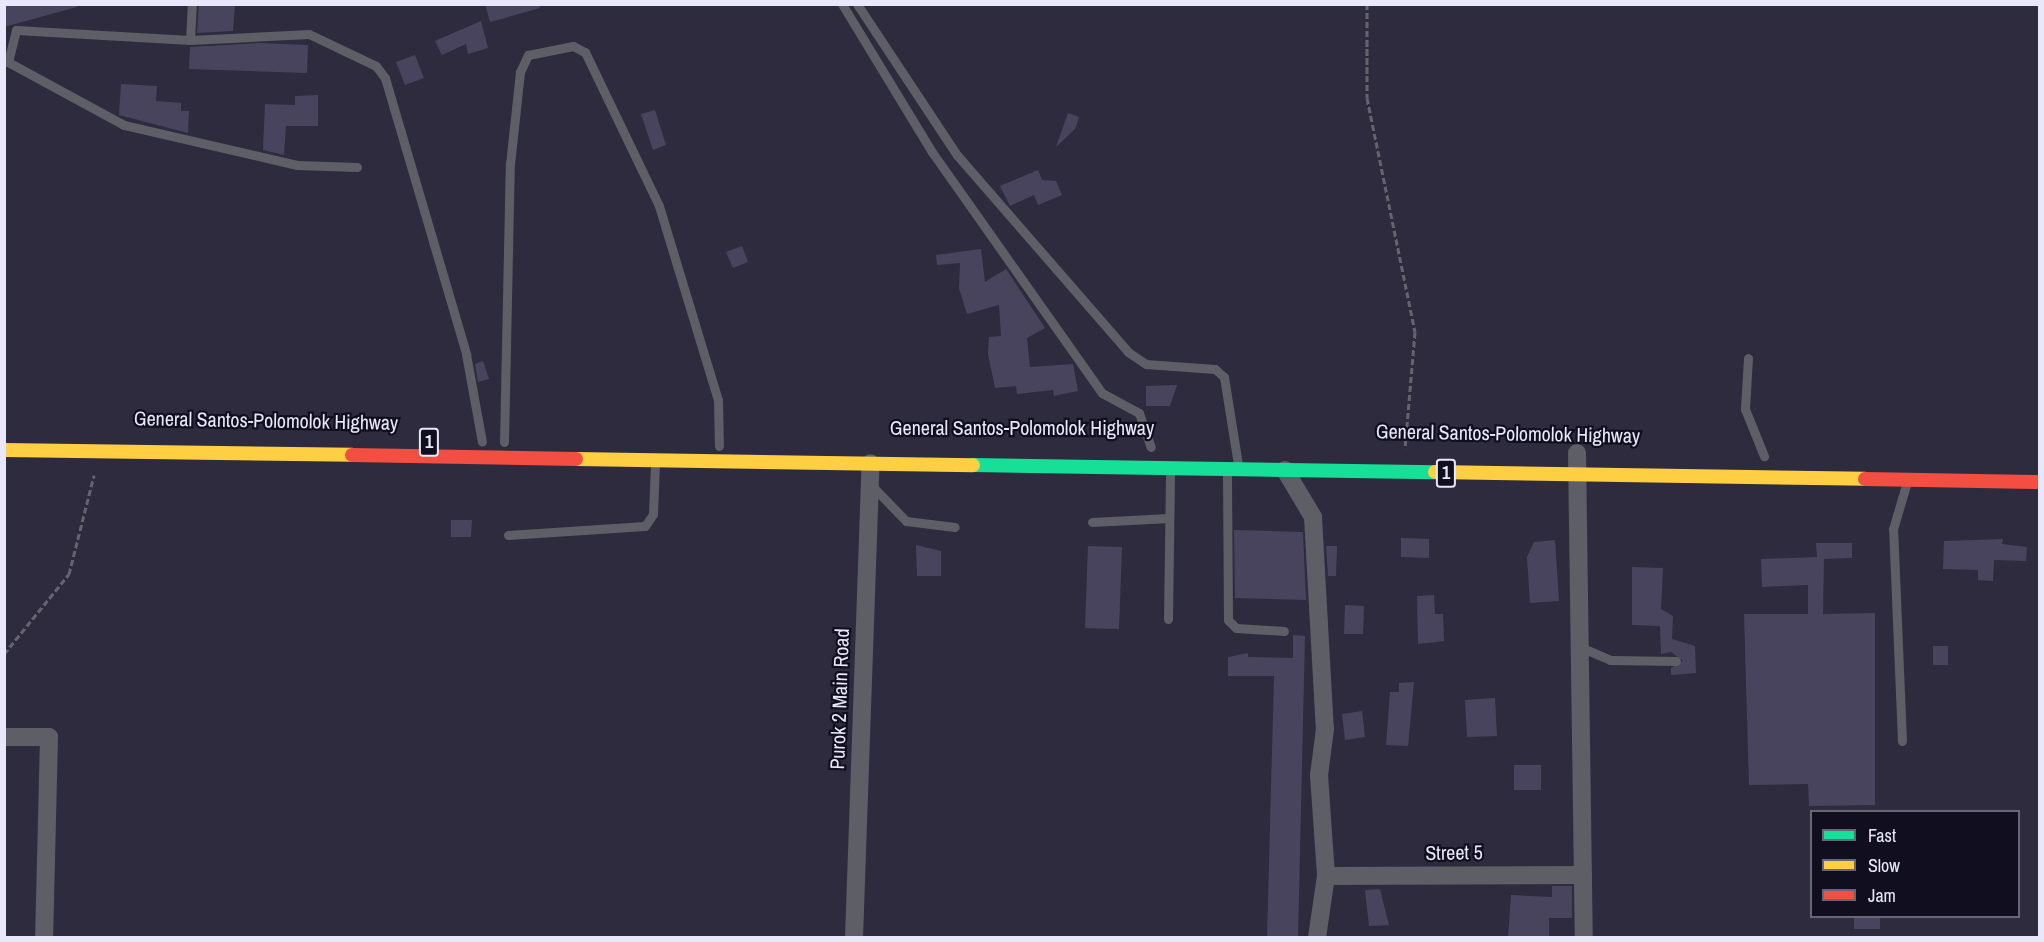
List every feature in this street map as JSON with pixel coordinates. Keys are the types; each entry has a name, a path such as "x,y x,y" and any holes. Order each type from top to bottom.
{"highway":[{"name":"General Santos-Polomolok Highway","path":"4,435 719,446 871,455"},
{"name":"General Santos-Polomolok Highway","path":"1127,446 1173,447"},
{"path":"1215,448 1242,448"},
{"name":"1","path":"4,450 655,460 871,455 1170,468 2040,482"},
{"path":"1740,455 1770,456"}],"street":[{"path":"1577,453 1584,938"},
{"name":"Purok 2 Main Road","path":"854,938 871,455"},
{"path":"1285,470 1313,517 1325,729 1319,775 1326,876 1317,938"},
{"path":"4,737 49,737 44,938"},
{"name":"Street 5","path":"1326,876 1583,875"}],"lane":[{"path":"190,40 192,4"},
{"path":"842,4 932,153 1102,393 1139,413 1151,447"},
{"path":"857,4 957,155 1128,352 1146,364 1215,369 1224,377 1242,448 1233,469 1228,620 1236,628 1284,631"},
{"path":"357,167 297,165 165,138 70,99 8,62 16,30 190,40 309,34 376,66 385,78 466,354 482,442"},
{"path":"504,442 510,164 520,72 528,55 573,46 585,52 659,206 718,400 719,446"},
{"path":"1748,358 1745,409 1770,456"},
{"path":"508,535 645,526 653,514 655,460"},
{"path":"1168,619 1170,468"},
{"path":"1902,741 1893,530 1907,480"},
{"path":"870,484 906,521 955,527"},
{"path":"1092,522 1169,518"},
{"path":"1580,647 1610,660 1676,661"}],"path":[{"path":"1367,4 1367,98 1415,332 1404,451"},
{"path":"4,654 69,574 98,452"}],"building":[{"path":"4,4 77,4 77,7 4,27"},
{"path":"199,4 235,4 233,31 197,33"},
{"path":"485,4 539,4 540,8 490,22"},
{"path":"481,21 488,48 468,54 466,44 442,55 435,41"},
{"path":"259,43 308,45 307,73 189,69 190,47"},
{"path":"415,55 424,78 405,85 396,62"},
{"path":"121,84 157,86 156,101 181,103 181,111 189,111 188,133 119,115"},
{"path":"318,95 318,126 286,126 284,155 263,150 265,104 295,105 295,96"},
{"path":"655,110 666,145 653,150 641,114"},
{"path":"1068,113 1079,117 1075,129 1056,147"},
{"path":"1038,170 1042,180 1056,181 1062,195 1038,205 1034,195 1010,206 1000,186"},
{"path":"742,246 748,262 733,268 726,252"},
{"path":"981,249 985,282 1006,269 1045,328 1027,338 1030,367 1073,364 1078,391 1054,396 1053,390 1017,394 1016,386 995,388 988,354 989,337 1001,336 999,305 967,314 959,288 960,263 937,265 936,255"},
{"path":"483,361 489,379 478,382 475,364"},
{"path":"1177,385 1170,406 1146,406 1146,386"},
{"path":"451,520 472,520 471,537 451,537"},
{"path":"1234,530 1303,532 1306,600 1235,598"},
{"path":"1401,538 1429,539 1429,558 1401,557"},
{"path":"2003,539 2002,544 2027,547 2026,561 1994,560 1993,581 1978,580 1978,570 1943,569 1944,541"},
{"path":"1555,540 1559,601 1530,603 1527,557 1534,542"},
{"path":"1816,543 1852,543 1852,558 1824,559 1823,614 1875,613 1875,805 1809,806 1808,784 1749,785 1744,614 1808,614 1808,585 1762,587 1761,559 1817,557"},
{"path":"916,545 941,551 941,576 917,576"},
{"path":"1088,546 1122,547 1119,629 1085,628"},
{"path":"1326,546 1337,546 1336,576 1328,576"},
{"path":"1632,567 1663,568 1661,609 1673,616 1672,639 1695,646 1696,673 1671,675 1671,668 1683,661 1671,652 1661,654 1660,626 1632,625"},
{"path":"1434,595 1435,614 1443,614 1444,641 1418,644 1417,596"},
{"path":"1345,605 1364,606 1363,634 1344,634"},
{"path":"1293,635 1305,636 1298,938 1267,938 1274,676 1228,676 1228,657 1248,653 1248,657 1293,658"},
{"path":"1933,646 1948,646 1948,665 1933,665"},
{"path":"1414,682 1408,746 1386,745 1390,692 1399,692 1399,683"},
{"path":"1495,698 1497,736 1467,737 1465,700"},
{"path":"1362,711 1365,737 1345,740 1342,714"},
{"path":"1514,765 1541,765 1541,790 1514,790"},
{"path":"1552,886 1572,886 1572,918 1549,918 1549,938 1508,938 1511,895 1552,897"},
{"path":"1380,889 1389,925 1369,926 1365,890"},
{"path":"1854,918 1880,918 1880,929 1854,929"}],"traffic: fast":[{"path":"973,465 1435,472"}],"traffic: slow":[{"path":"4,450 352,455"},
{"path":"576,459 973,465"},
{"path":"1435,472 1865,479"}],"traffic: jam":[{"path":"352,455 576,459"},
{"path":"1865,479 2040,482"}]}
